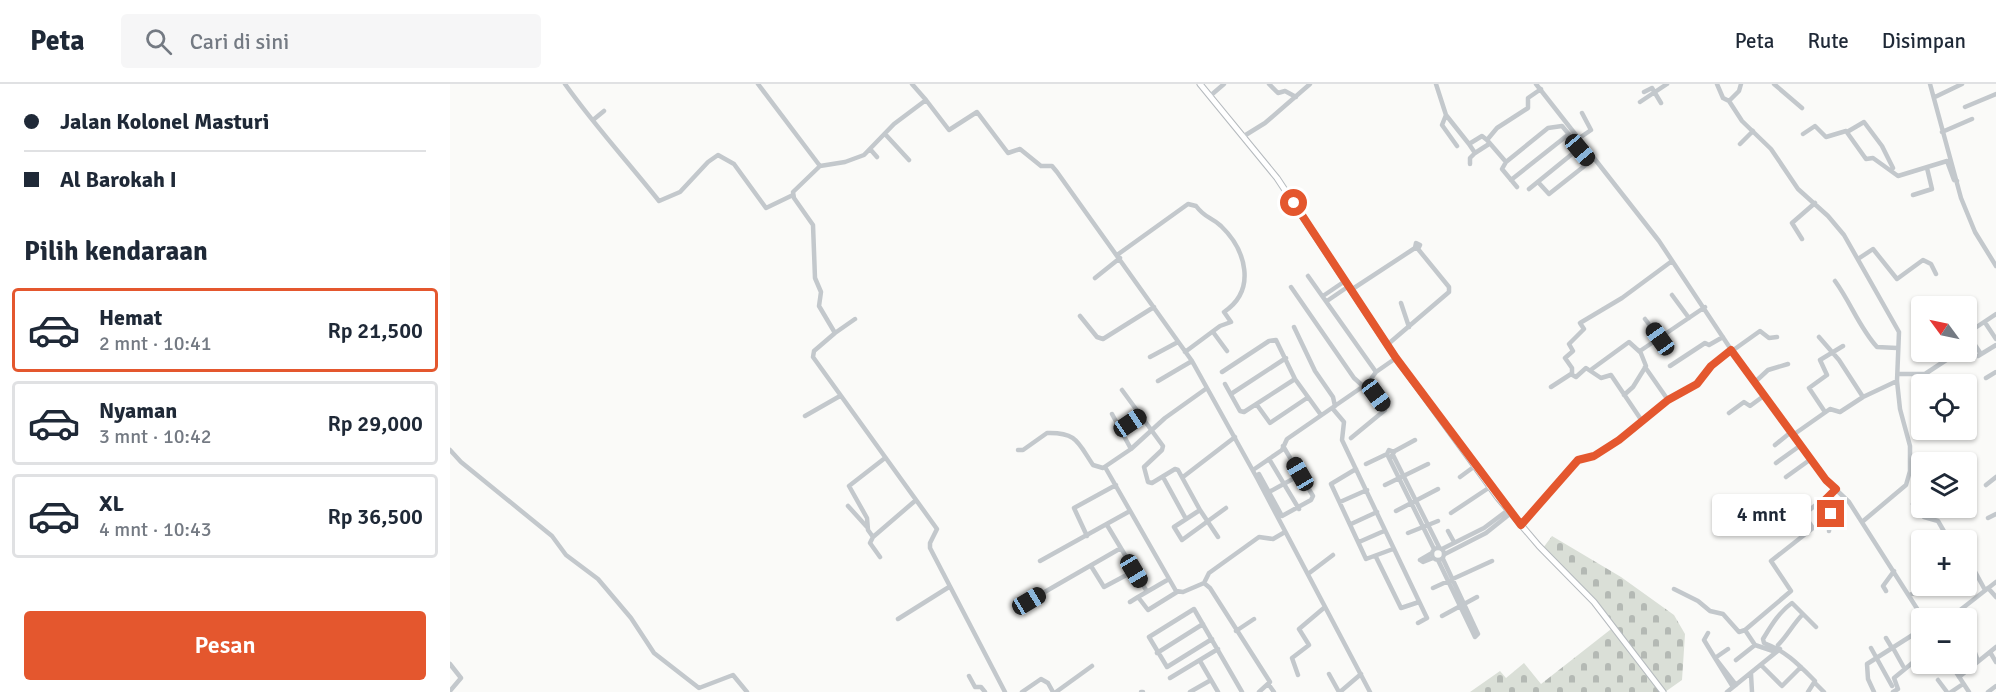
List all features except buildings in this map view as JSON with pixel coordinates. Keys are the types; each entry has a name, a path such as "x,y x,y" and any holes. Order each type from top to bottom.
{"main road":[{"path":"1200,84 1244,136 1291,198 1396,358 1509,512 1594,603 1663,692"}],"street":[{"path":"565,84 612,142 624,162 643,180 659,201 680,192 708,162 718,155 734,164 764,207 771,208 793,195 796,188 820,166 852,160 870,149 926,100"},
{"path":"758,84 820,166"},
{"path":"912,84 949,130 977,112 1008,153 1020,149 1041,166 1052,166 1119,256 1192,361 1282,516 1299,509 1312,496 1284,446"},
{"path":"1210,96 1224,84"},
{"path":"1269,84 1278,93 1285,90 1296,97"},
{"path":"1244,136 1253,132 1310,84"},
{"path":"1436,84 1446,115 1475,153"},
{"path":"1536,84 1592,160 1619,188 1810,459 1849,502 1917,608"},
{"path":"1640,102 1667,84"},
{"path":"1717,84 1724,98 1729,101 1742,121 1771,149 1798,189 1815,203 1844,235 1875,294 1898,330 1900,409 1911,458 1909,477 1904,487 1862,522"},
{"path":"1729,101 1739,91 1741,84"},
{"path":"1774,84 1802,108"},
{"path":"1930,84 1942,132 1975,232 1996,266"},
{"path":"1935,97 1949,86 1962,84"},
{"path":"1644,92 1651,88 1656,92 1661,103"},
{"path":"1470,164 1470,158 1488,142 1497,128 1528,108 1528,98 1540,89"},
{"path":"1965,107 1996,94"},
{"path":"593,120 604,111"},
{"path":"1517,187 1501,167 1548,128 1561,126 1573,139 1591,130 1582,113"},
{"path":"1446,115 1442,125 1457,146"},
{"path":"1942,132 1972,119"},
{"path":"1847,132 1863,121 1894,171"},
{"path":"1803,134 1815,126 1826,137 1843,130 1847,132 1866,159 1873,158 1883,150"},
{"path":"1740,144 1753,131"},
{"path":"885,134 909,160"},
{"path":"1511,180 1569,134"},
{"path":"1469,144 1482,136 1506,162"},
{"path":"870,149 877,157"},
{"path":"1529,189 1577,150 1592,160"},
{"path":"1873,158 1901,176 1945,165 1957,181"},
{"path":"1538,182 1549,194 1592,160"},
{"path":"1913,195 1932,189 1927,169"},
{"path":"793,195 807,213 814,229 815,278 821,292 819,303 835,333"},
{"path":"1802,239 1793,222 1815,203"},
{"path":"1095,278 1157,225 1192,204 1198,207 1205,217 1223,228 1244,262 1246,274 1240,298 1224,312 1231,322 1185,352"},
{"path":"1323,296 1417,248 1450,290 1387,345"},
{"path":"1858,259 1873,249 1897,279 1923,260 1931,264 1936,274"},
{"path":"1572,374 1572,368 1565,358 1573,351 1569,344 1584,329 1580,323 1622,298 1672,261"},
{"path":"1308,276 1376,372"},
{"path":"1835,281 1848,300 1859,326 1876,347 1897,348"},
{"path":"1292,287 1354,378 1365,385 1385,410 1351,438"},
{"path":"1327,301 1337,290"},
{"path":"1672,295 1689,318"},
{"path":"1401,303 1409,327"},
{"path":"1080,316 1097,337 1103,339 1154,307"},
{"path":"1637,350 1660,339 1705,307"},
{"path":"1405,312 1416,321"},
{"path":"1977,328 1996,314"},
{"path":"855,319 814,351 813,357 937,529 930,546 949,587 1005,692"},
{"path":"1645,319 1660,339"},
{"path":"1986,324 1996,339"},
{"path":"1294,327 1315,371 1333,398 1334,408 1344,422 1342,440 1427,618 1418,623"},
{"path":"1521,525 1578,460 1594,456 1668,400 1697,384 1711,366 1761,330 1769,338 1777,337"},
{"path":"1213,332 1227,351"},
{"path":"1819,337 1839,360 1863,397"},
{"path":"1670,366 1705,343 1709,345 1723,338"},
{"path":"1222,372 1272,340 1278,341 1295,379 1321,416"},
{"path":"1150,357 1179,342"},
{"path":"1592,369 1629,342 1637,350 1646,368 1668,400"},
{"path":"1978,356 1996,345"},
{"path":"1825,412 1808,390 1812,384 1827,375 1820,361 1843,346"},
{"path":"1232,394 1286,358"},
{"path":"1254,469 1284,446 1287,440 1365,385 1376,372 1396,358"},
{"path":"1158,381 1192,361"},
{"path":"1898,374 1926,374 1944,362"},
{"path":"1755,382 1768,370 1788,364"},
{"path":"1572,374 1576,377 1586,368 1592,369 1601,378 1612,375 1642,421"},
{"path":"1624,395 1633,387 1646,368"},
{"path":"1551,387 1572,374"},
{"path":"1986,378 1995,374"},
{"path":"1225,384 1242,412 1257,405 1295,379"},
{"path":"1775,445 1825,412 1831,409 1840,412 1863,397 1898,381"},
{"path":"1018,450 1023,450 1044,434 1060,433 1077,440 1094,465 1105,467 1131,449 1149,430 1207,388"},
{"path":"1122,390 1149,430 1163,446 1143,470 1150,483 1176,469 1218,537"},
{"path":"1729,413 1744,402 1750,406 1765,395"},
{"path":"805,416 840,396"},
{"path":"1257,405 1270,423 1307,398"},
{"path":"1112,414 1131,449"},
{"path":"1120,430 1140,416"},
{"path":"1183,477 1235,437"},
{"path":"1366,464 1415,440"},
{"path":"1776,463 1801,445"},
{"path":"450,450 461,462 542,526 566,555 598,579 631,618 651,650 672,669 699,688 733,675 747,692"},
{"path":"1390,454 1451,581 1461,605 1475,637 1478,634 1461,605"},
{"path":"867,527 867,518 849,484 885,458"},
{"path":"1269,459 1299,509"},
{"path":"1786,477 1810,459"},
{"path":"1385,485 1402,479 1428,464"},
{"path":"1460,477 1476,466"},
{"path":"1105,467 1177,592"},
{"path":"1254,469 1370,692"},
{"path":"1356,469 1331,482 1366,559 1393,549"},
{"path":"1269,492 1300,474"},
{"path":"1163,477 1186,519"},
{"path":"1986,484 1996,477"},
{"path":"1087,536 1074,508 1116,485"},
{"path":"1451,513 1490,487"},
{"path":"1396,511 1414,504 1438,489"},
{"path":"1774,531 1793,513 1798,519 1836,489"},
{"path":"1340,502 1367,490"},
{"path":"1826,499 1831,514 1829,531"},
{"path":"880,557 870,543 873,537 916,500"},
{"path":"848,506 873,537"},
{"path":"1200,510 1173,528 1184,540 1226,508"},
{"path":"1040,561 1130,511"},
{"path":"1351,524 1377,512"},
{"path":"1438,554 1467,539 1509,512"},
{"path":"1988,518 1996,514"},
{"path":"1674,589 1698,600 1710,611 1723,614 1739,632 1745,630 1791,591 1771,561 1813,528 1804,515"},
{"path":"1928,518 1938,521 1943,530"},
{"path":"1408,533 1426,528 1438,521"},
{"path":"1107,525 1146,591"},
{"path":"1359,542 1384,531"},
{"path":"1448,531 1454,542"},
{"path":"1138,597 1148,610 1177,592 1204,583 1209,573 1259,537 1273,539 1285,532"},
{"path":"1438,554 1454,542 1467,539"},
{"path":"1029,601 1121,548"},
{"path":"1308,574 1333,555"},
{"path":"1376,557 1401,608 1419,602"},
{"path":"1433,588 1492,561"},
{"path":"1090,566 1104,587 1134,571"},
{"path":"1886,591 1883,586 1894,571"},
{"path":"1977,574 1987,589 1996,597"},
{"path":"1130,602 1169,579"},
{"path":"1963,608 1996,582"},
{"path":"1204,583 1274,692"},
{"path":"898,619 949,587"},
{"path":"1442,616 1477,597"},
{"path":"1816,627 1792,603 1777,615 1775,624 1763,641 1778,649 1801,668 1824,692"},
{"path":"1298,675 1292,658 1309,645 1299,629 1325,607"},
{"path":"1212,639 1167,667 1149,637 1191,609 1195,609 1203,624 1212,639 1218,649 1242,692"},
{"path":"1727,692 1733,684 1749,677 1778,649 1788,635 1792,624 1803,614"},
{"path":"1236,631 1254,619"},
{"path":"1157,652 1203,624"},
{"path":"1745,630 1755,645 1778,649"},
{"path":"1708,633 1704,640 1733,684"},
{"path":"1874,692 1868,679 1867,664 1911,636"},
{"path":"1886,638 1903,666"},
{"path":"1736,660 1755,645"},
{"path":"1871,648 1892,689 1898,689 1894,678 1911,664"},
{"path":"1969,692 1959,676 1996,648"},
{"path":"1170,678 1218,649"},
{"path":"1715,658 1728,649"},
{"path":"1990,652 1996,662"},
{"path":"1200,661 1218,692"},
{"path":"450,664 461,678 450,691"},
{"path":"1761,665 1782,686 1801,668"},
{"path":"1022,692 1041,679 1048,683 1055,692 1092,666"},
{"path":"1329,674 1340,692 1361,674"},
{"path":"969,676 976,688 981,687 985,692"},
{"path":"1749,677 1752,692"},
{"path":"1190,692 1211,680"},
{"path":"1938,680 1949,692 1963,684"},
{"path":"1808,692 1815,684"},
{"path":"1259,692 1269,685"},
{"path":"1988,692 1996,686"}],"green space":[{"path":"1552,536 1621,577 1674,615 1685,634 1682,680 1665,692 1470,692 1500,671 1506,678 1524,663 1541,684 1615,626 1543,548"}],"route":[{"path":"1294,203 1396,358 1498,498 1521,525 1578,460 1594,456 1619,440 1668,400 1697,384 1711,366 1731,350 1826,480 1836,489 1826,499 1831,514"}]}
